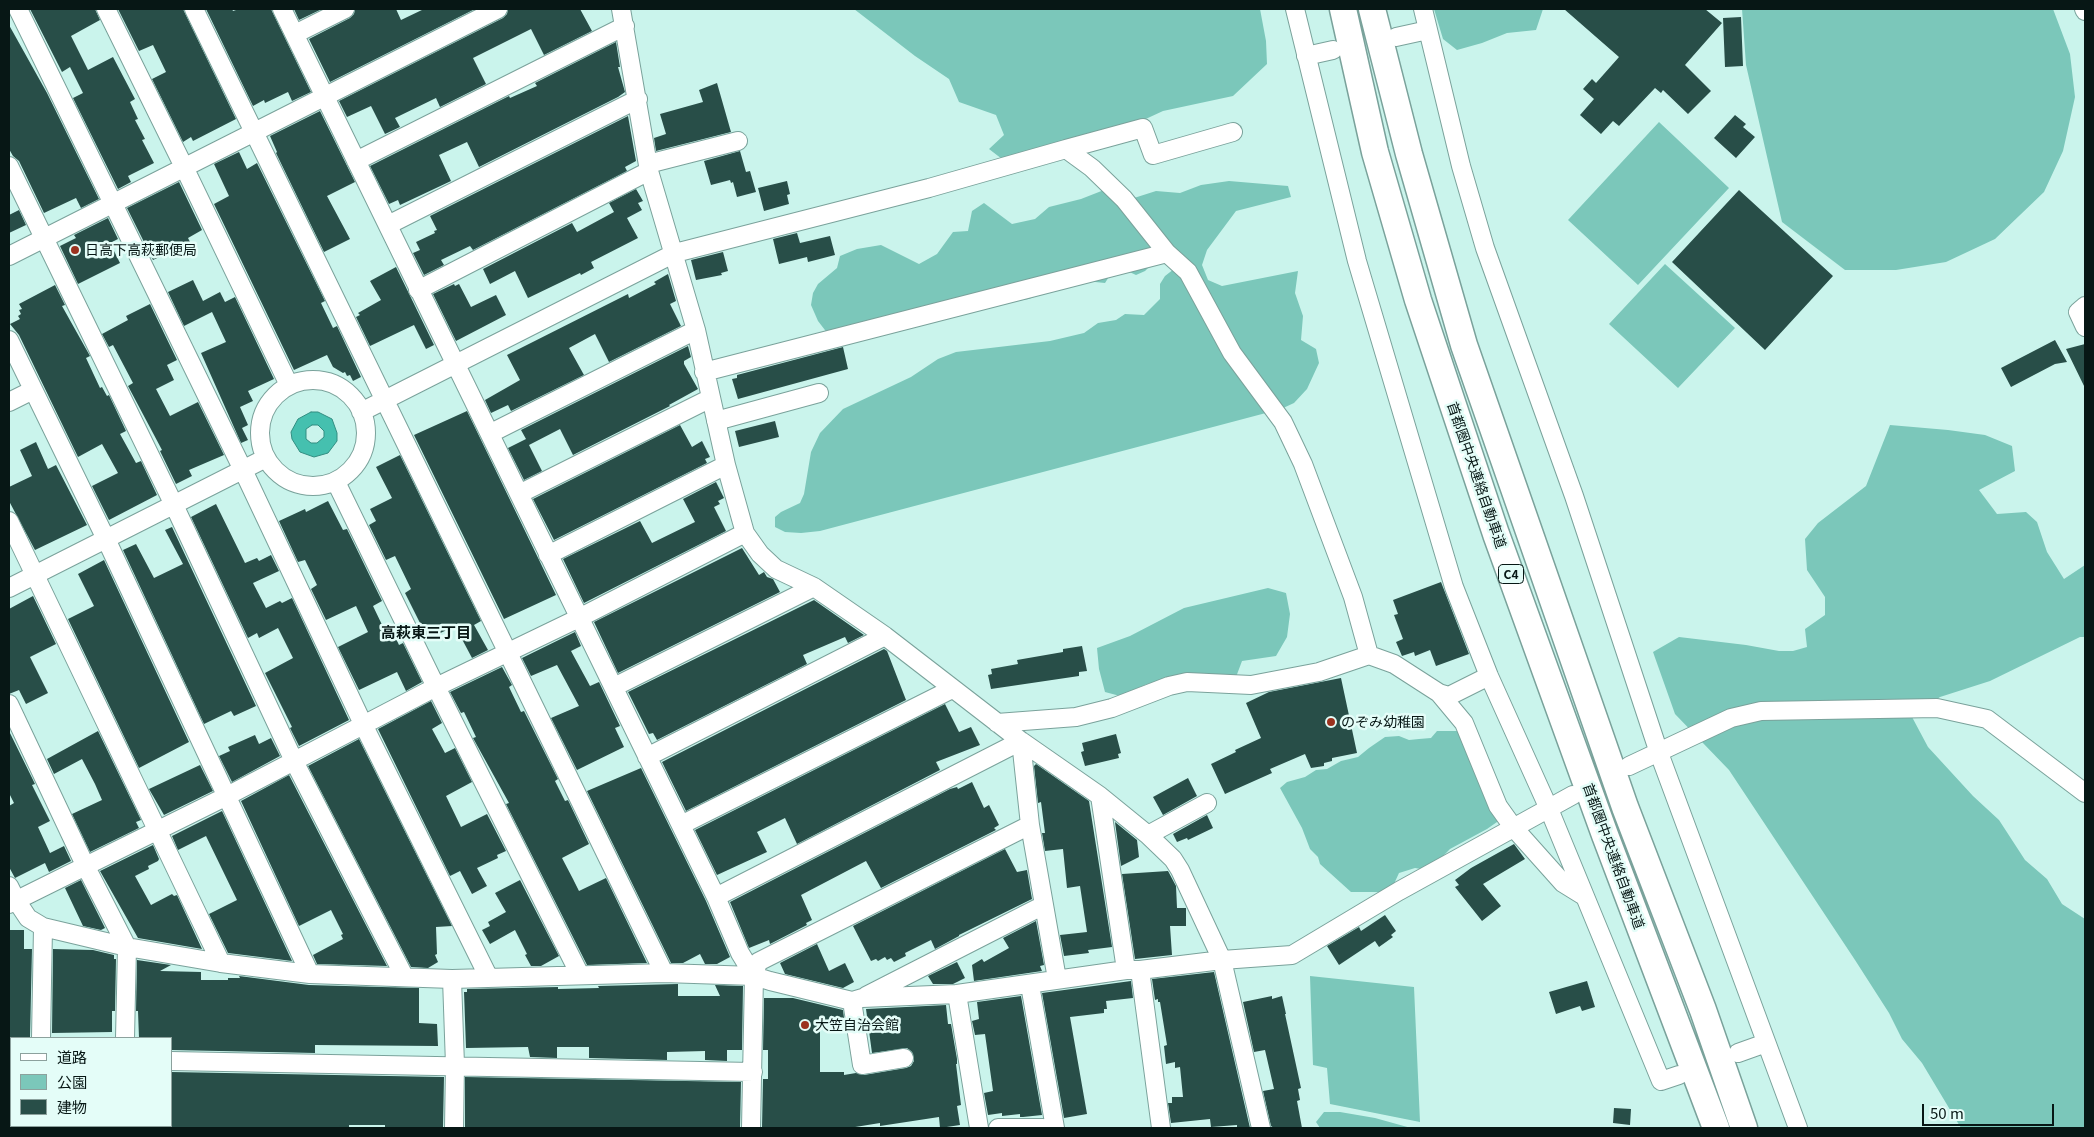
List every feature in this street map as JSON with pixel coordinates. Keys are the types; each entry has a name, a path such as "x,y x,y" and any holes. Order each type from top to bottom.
{"highway":[{"name":"首都圏中央連絡自動車道","path":"1343,9 1375,152 1418,300 1500,544 1605,835 1716,1128"},
{"name":"首都圏中央連絡自動車道","path":"1372,9 1409,154 1464,345 1625,806 1703,1010 1744,1128"}],"street":[{"path":"18,9 243,470 363,724 489,978"},
{"path":"106,9 289,385"},
{"path":"194,9 664,973"},
{"path":"282,9 418,290 491,433 548,555 716,897 740,953 754,976"},
{"path":"295,34 345,9"},
{"path":"9,256 498,9"},
{"path":"1295,9 1357,261 1454,587 1489,676 1549,809 1662,1081 1679,1075"},
{"path":"1423,9 1461,166 1485,248 1574,496 1659,753 1798,1128"},
{"path":"356,161 623,17 649,168 696,330 726,465 745,533 760,554 776,569 814,587 885,636 1021,741 1100,796 1148,835 1173,859 1222,960 1261,1128"},
{"path":"1396,37 1428,30"},
{"path":"1306,56 1333,50"},
{"path":"388,225 638,99"},
{"path":"361,412 675,253 929,188 1143,128 1153,155 1233,132"},
{"path":"418,290 649,168 738,142"},
{"path":"1066,149 1092,168 1124,199 1167,253 1188,272 1232,353 1282,422 1303,464 1353,597 1370,655"},
{"path":"9,166 174,505 294,761 404,976"},
{"path":"704,372 1167,253"},
{"path":"2085,306 2078,312 2085,327"},
{"path":"491,433 696,330"},
{"path":"9,340 106,539 310,974"},
{"path":"305,380 322,380 338,385 352,395 361,412 367,425 366,442 361,458 350,472 336,482 312,486 289,481 276,471 266,458 260,442 260,425 265,409 275,395 289,385 305,380"},
{"path":"9,402 33,390"},
{"path":"716,421 819,393"},
{"path":"519,494 711,398"},
{"path":"9,588 266,458"},
{"path":"548,555 726,465"},
{"path":"336,482 580,975"},
{"path":"9,521 220,963"},
{"path":"745,533 579,618 508,651 363,724 227,796 85,865 11,897 28,918 43,927 127,947 220,963 310,974 489,978 664,973 754,976 770,982 857,1000 957,994 1133,970 1222,960 1292,955 1399,891 1573,795"},
{"path":"614,687 814,587"},
{"path":"647,757 885,636"},
{"path":"997,723 1076,717 1112,708 1169,686 1187,682 1251,685 1319,672 1370,655 1394,664 1439,693 1464,723 1498,806 1513,827 1563,883 1584,896"},
{"path":"1439,693 1450,696 1456,694 1489,676"},
{"path":"681,825 952,689"},
{"path":"9,704 85,865 127,947 125,1037"},
{"path":"1630,766 1731,718 1761,711 1936,708 1987,718 2085,793"},
{"path":"1021,741 1030,825 1057,979"},
{"path":"716,897 1021,741"},
{"path":"1100,796 1161,1128"},
{"path":"1148,835 1207,803"},
{"path":"752,1128 754,976 758,962 1030,825"},
{"path":"857,1000 1044,906"},
{"path":"41,1037 43,927"},
{"path":"452,978 455,1065 454,1128"},
{"path":"1030,985 1055,1128"},
{"path":"957,994 979,1128"},
{"path":"857,1000 862,1065 904,1058"},
{"path":"1738,1053 1766,1043"},
{"path":"172,1061 753,1072"},
{"path":"998,1128 1043,1128"}],"green space":[{"path":"854,9 1260,9 1266,41 1267,64 1233,96 1163,111 1137,123 1002,159 989,149 1004,135 996,115 959,102 949,79 915,56"},
{"path":"1434,9 1543,9 1536,30 1507,33 1457,50 1443,39"},
{"path":"1742,9 2053,9 2070,54 2075,97 2063,151 2044,192 1995,239 1946,262 1896,270 1845,270 1782,222 1746,65"},
{"path":"1659,122 1729,188 1638,285 1568,220"},
{"path":"1229,181 1288,186 1291,197 1236,211 1207,250 1202,265 1208,280 1222,286 1298,271 1295,293 1303,316 1301,340 1316,349 1319,363 1307,389 1294,403 1281,409 820,531 785,532 775,527 775,517 800,503 804,494 811,452 820,433 843,409 911,377 938,359 956,352 1050,341 1084,333 1098,323 1116,320 1125,314 1144,315 1160,299 1160,284 1165,276 1174,269 1163,261 1154,262 1145,271 1136,275 1123,269 1112,272 1105,283 1076,280 1029,299 828,334 818,321 811,305 813,293 818,284 837,268 840,256 857,249 881,245 919,264 937,254 953,232 968,231 972,211 984,203 1012,224 1035,219 1049,207 1081,199 1104,190 1134,198 1156,191 1180,193 1201,185"},
{"path":"1665,264 1735,328 1678,388 1609,324"},
{"path":"1890,425 1985,435 2012,446 2015,471 1979,490 1997,514 2026,512 2037,522 2047,552 2064,579 2085,565 2085,637 2080,637 1990,681 1940,697 1912,717 1928,747 1973,796 1999,820 2025,860 2047,879 2062,904 2085,919 2085,1128 1961,1128 1922,1063 1902,1039 1889,1013 1855,960 1729,770 1675,714 1653,652 1679,637 1779,651 1793,651 1807,647 1805,629 1825,615 1825,597 1807,570 1805,539 1818,523 1866,486"},
{"path":"1268,588 1286,593 1290,614 1287,637 1276,656 1242,661 1236,677 1190,677 1147,684 1120,696 1105,692 1099,669 1097,648 1130,636 1184,608"},
{"path":"1437,731 1463,731 1499,814 1497,822 1450,849 1443,856 1421,869 1415,868 1399,873 1393,886 1383,892 1351,892 1320,864 1318,857 1310,849 1302,828 1280,788 1287,782 1305,777 1316,770 1327,769 1341,761 1358,757 1385,737 1399,736 1409,740 1431,738"},
{"path":"1310,976 1414,987 1420,1122 1330,1104 1327,1068 1313,1065"},
{"path":"1324,1112 1340,1112 1375,1118 1411,1128 1320,1128 1316,1122"}],"shaded area":[{"path":"311,412 318,412 332,419 337,433 337,441 328,453 314,457 300,452 292,439 291,432 298,419","holes":["312,425 318,425 324,431 324,437 317,443 311,443 306,439 306,429"]}],"building":[{"path":"30,9 95,9 100,20 71,36 88,70 113,57 135,99 130,102 138,119 135,120 145,139 142,140 154,163 128,176 131,182 118,189 73,98 83,93 70,67 62,72"},
{"path":"118,9 183,9 236,119 193,141 191,137 183,142 152,79 166,72 153,45 139,51"},
{"path":"206,9 232,9 233,11 239,9 271,9 311,92 292,101 288,92 265,103 264,100 253,106"},
{"path":"294,9 322,9 299,20"},
{"path":"355,9 396,9 401,20 424,9 475,9 330,82 309,39 350,18 354,14"},
{"path":"508,9 580,9 592,31 544,55 531,29 473,58 486,84 440,107 436,98 395,118 400,127 385,134 371,106 347,117 339,101 503,18 507,14"},
{"path":"1564,9 1705,9 1722,23 1685,65 1711,91 1688,114 1663,90 1661,93 1655,88 1619,126 1613,121 1601,134 1580,115 1594,99 1583,89 1592,79 1596,83 1619,57"},
{"path":"1741,17 1743,66 1725,67 1723,18"},
{"path":"9,25 47,93 99,199 81,208 76,198 44,213 19,161 9,149"},
{"path":"616,42 620,67 618,67 625,92 618,97 479,167 467,142 439,155 451,181 400,205 398,200 389,204 370,166 509,96 510,98 537,86 535,83"},
{"path":"717,83 731,132 656,151 654,138 666,134 660,114 703,102 699,90"},
{"path":"320,111 355,182 327,196 350,239 324,252 276,153 270,136"},
{"path":"1735,115 1746,124 1743,127 1755,137 1736,158 1714,138"},
{"path":"628,116 636,161 625,167 627,171 473,250 470,246 441,260 444,265 424,275 413,253 420,250 416,242 435,233 434,231 437,230 430,216"},
{"path":"740,151 746,172 750,171 756,192 737,197 733,182 731,183 730,180 711,185 704,161"},
{"path":"239,152 247,169 257,163 325,301 321,303 333,328 337,326 361,377 353,381 350,375 347,376 345,372 343,373 333,367 327,355 294,370 214,204 229,196 214,164"},
{"path":"787,181 790,194 787,195 789,204 764,211 758,188"},
{"path":"179,182 202,230 188,238 190,242 153,260 127,208"},
{"path":"636,189 643,201 638,203 642,210 627,218 638,238 591,262 594,268 528,298 515,271 490,284 483,269 572,223 577,232 614,212 609,203"},
{"path":"1739,190 1833,276 1765,350 1672,262"},
{"path":"19,210 26,225 9,233 9,215"},
{"path":"108,218 118,239 110,243 120,263 78,284 60,246 76,238 74,235"},
{"path":"797,233 800,243 830,236 835,255 808,262 807,257 779,264 773,239"},
{"path":"723,252 728,271 721,273 722,275 696,280 691,260"},
{"path":"396,267 434,345 426,349 414,325 370,346 356,317 360,315 358,313 381,300 370,281"},
{"path":"668,274 676,301 670,304 681,326 609,362 595,334 569,348 584,375 511,411 508,405 491,413 485,400 520,380 507,355 628,294 629,298 656,284 654,282"},
{"path":"193,280 203,301 220,292 225,302 235,297 274,379 248,391 253,401 240,407 248,425 242,428 248,440 241,443 201,353 226,342 212,312 184,326 168,292"},
{"path":"454,284 455,286 459,284 471,307 496,295 506,315 456,341 433,294"},
{"path":"55,285 65,305 62,306 90,356 86,358 100,388 102,387 107,396 109,395 126,431 120,434 136,463 141,461 157,495 109,520 92,486 118,473 102,444 78,457 19,335 10,324 20,319 18,316 21,314 19,310 22,309 19,304"},
{"path":"150,304 177,360 167,365 174,380 156,389 170,416 198,402 224,455 189,470 192,476 176,484 160,451 162,450 128,386 133,383 113,345 109,347 102,334 128,320 126,316"},
{"path":"2055,340 2067,362 2055,364 2011,387 2001,368"},
{"path":"2085,344 2085,388 2066,349"},
{"path":"688,346 691,357 684,361 684,364 698,389 670,406 573,455 560,429 529,445 542,471 524,480 508,448 526,439 521,430"},
{"path":"843,347 848,369 738,399 732,379 737,378 737,375"},
{"path":"467,411 556,595 504,619 414,435"},
{"path":"775,421 779,437 739,447 735,431"},
{"path":"680,425 692,447 702,441 710,457 705,459 707,463 554,540 533,499"},
{"path":"36,442 48,469 56,465 87,525 35,550 9,501 9,487 32,476 20,450"},
{"path":"400,455 481,621 474,625 488,650 472,658 455,626 428,639 405,593 411,589 395,556 386,560 369,525 376,521 370,509 392,498 376,467"},
{"path":"716,482 724,498 718,501 720,504 714,507 726,531 584,603 563,559 640,521 652,543 695,522 683,499"},
{"path":"328,501 343,530 347,529 382,601 373,606 385,631 391,628 399,645 403,643 422,682 406,691 397,672 359,690 338,647 368,632 356,606 326,620 311,589 317,585 305,560 298,562 279,521 305,509 306,512"},
{"path":"216,504 245,563 257,558 259,561 271,555 279,571 253,583 266,608 280,601 282,603 292,598 349,720 299,746 290,728 292,727 265,673 293,658 278,628 259,638 257,633 248,638 191,517"},
{"path":"172,527 256,706 234,716 231,711 204,724 123,550 136,544 154,578 183,564 165,530"},
{"path":"742,548 759,575 764,572 767,577 773,579 780,592 618,673 594,622"},
{"path":"104,560 189,742 139,768 68,619 94,606 78,574"},
{"path":"1441,582 1469,654 1436,666 1430,650 1415,656 1414,652 1402,656 1396,642 1403,639 1394,615 1398,614 1393,600"},
{"path":"33,596 56,644 30,657 48,693 26,704 19,690 9,694 9,609"},
{"path":"814,600 864,635 848,643 845,637 803,655 807,664 657,740 653,733 649,734 628,692"},
{"path":"575,632 581,646 571,651 590,686 599,682 620,726 615,728 624,747 577,770 551,718 579,706 557,665 531,676 522,658"},
{"path":"1082,646 1087,671 1079,672 1079,676 991,689 988,675 992,674 991,669 1018,664 1017,660 1063,652 1063,649"},
{"path":"884,649 887,651 906,700 686,811 662,762"},
{"path":"502,667 512,685 509,687 521,712 524,711 558,779 555,781 565,801 568,800 589,844 562,858 579,891 606,878 647,963 587,965 506,804 509,803 473,738 476,737 464,712 461,713 450,692"},
{"path":"1341,678 1357,753 1332,758 1332,761 1324,763 1324,766 1311,768 1305,754 1270,769 1272,773 1225,794 1211,764 1261,738 1246,703 1269,692"},
{"path":"431,701 442,723 432,729 445,753 455,748 472,782 446,796 461,827 487,814 506,851 497,855 498,858 477,868 487,886 472,894 460,871 450,876 378,729"},
{"path":"945,704 959,732 971,727 980,745 936,762 940,770 797,844 785,818 757,832 767,852 717,875 695,830"},
{"path":"9,731 35,784 32,785 50,821 38,827 50,853 64,846 71,861 49,872 45,863 15,878 9,867 9,806 14,803 9,793"},
{"path":"98,731 141,820 136,822 139,828 90,852 72,814 102,800 95,784 82,759 54,774 47,759"},
{"path":"1116,734 1121,753 1118,754 1119,758 1085,766 1081,752 1084,751 1082,743"},
{"path":"255,735 259,744 271,738 280,756 232,782 219,756 230,751 228,747"},
{"path":"359,739 452,926 436,927 437,954 435,955 438,962 428,968 411,967 308,766"},
{"path":"1036,764 1089,801 1112,947 1088,950 1089,953 1064,956 1060,935 1087,932 1080,886 1067,888 1063,849 1045,851 1042,833 1045,833 1041,802 1038,803 1034,766"},
{"path":"200,765 213,791 164,815 149,789"},
{"path":"641,768 706,901 730,957 717,964 705,964 700,954 683,963 671,963 587,791"},
{"path":"289,775 387,966 317,964 313,955 343,939 341,935 343,934 331,910 299,926 241,801"},
{"path":"1188,778 1197,796 1163,815 1153,797"},
{"path":"972,782 984,808 989,805 999,825 994,828 996,830 881,888 866,861 801,895 812,920 806,923 807,925 770,944 769,940 749,948 730,902 950,789 957,787 958,789"},
{"path":"222,811 292,961 228,953 209,914 237,900 206,836 178,850 172,836"},
{"path":"1207,815 1213,828 1188,840 1187,838 1177,842 1173,834"},
{"path":"1115,822 1137,840 1139,857 1121,866"},
{"path":"1514,844 1525,859 1483,884 1501,906 1482,921 1455,887 1459,885 1455,880 1471,868"},
{"path":"153,845 159,859 158,861 148,866 149,869 135,876 151,905 172,894 174,896 177,895 202,949 138,938 100,871"},
{"path":"1005,849 1017,872 1027,870 1032,899 935,949 931,940 905,953 906,956 894,962 891,958 887,960 885,957 878,961 876,959 871,961 853,926"},
{"path":"1168,871 1176,886 1177,908 1186,908 1186,926 1170,926 1172,955 1135,959 1122,874"},
{"path":"81,880 105,928 101,930 83,926 65,888"},
{"path":"520,880 559,956 541,966 531,966 515,930 490,944 482,930 490,926 488,922 506,912 495,893"},
{"path":"1385,915 1396,931 1391,935 1393,937 1379,947 1375,941 1339,965 1327,946 1359,927 1361,931"},
{"path":"1036,921 1044,965 1040,966 1042,971 974,981 972,965 982,959 984,962 1009,948 1003,938"},
{"path":"9,930 24,930 24,949 32,949 30,1037 9,1038"},
{"path":"817,944 829,971 845,963 854,982 843,988 785,974 780,963"},
{"path":"53,949 93,950 114,955 114,959 116,959 115,1011 112,1011 112,1032 52,1033"},
{"path":"137,960 171,965 160,971 201,972 201,980 228,980 228,978 240,978 239,976 309,985 419,988 419,1023 437,1024 438,1046 315,1045 315,1053 172,1050 172,1037 139,1037 138,1011 136,1011"},
{"path":"957,962 965,978 953,984 933,984 928,976"},
{"path":"1214,972 1250,1128 1237,1128 1237,1125 1211,1127 1210,1119 1171,1123 1168,1103 1172,1103 1172,1097 1183,1097 1180,1067 1175,1068 1175,1062 1166,1064 1164,1046 1167,1045 1160,1002 1158,1002 1158,999 1155,1000 1152,979"},
{"path":"1131,981 1133,998 1106,1001 1107,1009 1104,1009 1104,1013 1070,1017 1087,1114 1064,1118 1042,993"},
{"path":"1587,981 1595,1007 1582,1011 1580,1006 1556,1014 1549,992"},
{"path":"678,984 678,996 720,996 715,985 743,986 742,1050 727,1050 727,1061 705,1060 705,1051 667,1052 667,1060 589,1058 589,1047 557,1047 557,1058 530,1057 528,1047 466,1048 464,992 467,992 467,989 558,987 558,989"},
{"path":"1021,996 1042,1115 1020,1117 1020,1114 1002,1116 1002,1113 988,1115 984,1093 993,1091 985,1034 975,1035 972,1021 979,1019 977,1002"},
{"path":"1272,996 1272,999 1282,996 1301,1088 1298,1089 1300,1100 1297,1101 1302,1128 1274,1128 1271,1126 1263,1091 1274,1089 1265,1050 1254,1052 1243,1002"},
{"path":"764,998 793,998 843,1010 844,1018 820,1023 820,1072 844,1072 844,1075 856,1073 864,1075 906,1068 911,1066 914,1061 912,1052 907,1048 872,1053 866,1009 946,1005 948,1024 951,1024 957,1059 961,1105 957,1106 960,1125 940,1128 939,1117 880,1126 880,1123 849,1128 762,1128 763,1079 768,1079 768,1050 763,1050"},
{"path":"172,1072 444,1077 443,1128 385,1128 385,1125 349,1125 349,1128 171,1127"},
{"path":"465,1077 741,1082 740,1128 465,1128"},
{"path":"1614,1108 1631,1109 1630,1125 1613,1123"}],"place":[{"name":"日高下高萩郵便局","path":"75,250"},
{"name":"のぞみ幼稚園","path":"1331,722"},
{"name":"大笠自治会館","path":"805,1025"}],"district":[{"name":"高萩東三丁目","path":"426,632"}]}
